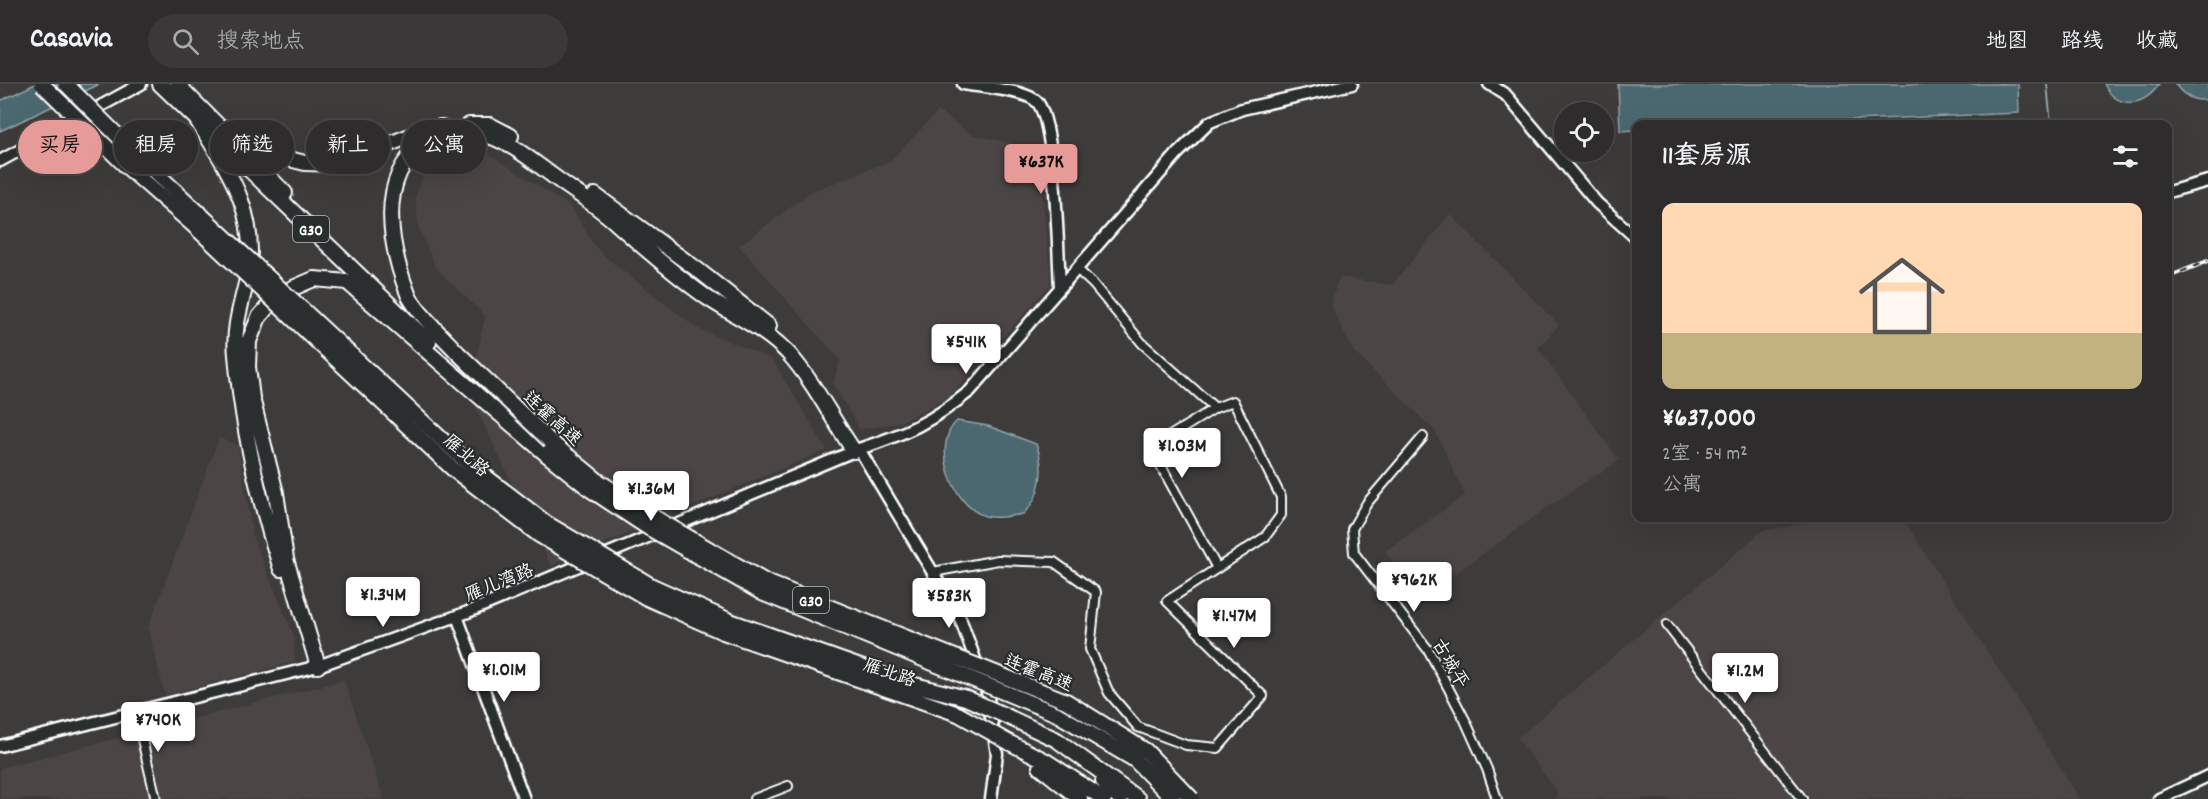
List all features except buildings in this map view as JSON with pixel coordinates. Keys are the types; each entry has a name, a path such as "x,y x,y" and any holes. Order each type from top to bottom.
{"highway":[{"name":"雁北路","path":"42,84 127,167 209,240 454,470 539,535 645,597 723,632 958,714 1010,742"},
{"name":"雁北路","path":"66,84 139,157 464,460 546,524 652,586 730,621 903,682 966,698 1004,715"},
{"name":"连霍高速","path":"160,84 178,90 214,120"},
{"name":"连霍高速","path":"178,90 196,120"},
{"name":"连霍高速","path":"198,122 450,359 597,480 650,515 766,582 1066,701 1146,751 1192,799"},
{"path":"198,123 235,182 247,217 250,248 247,279 235,325 239,384 260,497 314,668"},
{"path":"294,160 338,164 438,128 490,125 507,133 698,270 785,340 812,374 856,450"},
{"path":"450,359 408,297 394,244 391,204 399,174 417,149 432,137 460,131 496,138 521,153 607,216 649,254 706,296 756,325 772,338 801,370 856,450"},
{"name":"连霍高速","path":"267,174 338,248 546,454 591,490 646,527 762,593 1057,714 1135,760 1173,799"},
{"path":"314,668 286,559 276,493 252,398 248,367 249,341 259,317 279,294 314,279 347,282 450,359"},
{"path":"1004,715 1104,781 1120,799"},
{"path":"1004,715 1057,740 1138,799"},
{"path":"1010,742 1071,799"},
{"path":"1010,742 1080,799"},
{"path":"1010,742 1046,761 1104,799"}],"main road":[{"path":"0,161 141,84"},
{"path":"963,84 1028,95 1037,102 1045,126 1055,191 1060,288"},
{"name":"雁儿湾路","path":"0,746 314,668 457,616 856,450 910,432 953,405 970,391 1178,153 1210,122 1242,109 1352,84"},
{"path":"1489,84 1506,95 1597,203 1632,234"},
{"path":"2172,191 2208,181"},
{"path":"856,450 874,471 960,618 987,692 997,754 991,799"},
{"path":"457,616 524,799"},
{"path":"2158,799 2208,776"}],"street":[{"path":"1077,270 1093,284 1142,344 1215,408"},
{"path":"933,572 998,560 1054,562 1096,592 1090,649 1109,693 1138,727 1186,746 1218,748 1263,696 1167,601 1265,537 1281,515 1281,498 1233,401 1215,408 1154,446 1155,455 1217,568"},
{"name":"古城平","path":"1423,437 1367,503 1352,529 1354,554 1428,651 1465,720 1487,769 1497,799"},
{"path":"1667,625 1802,799"},
{"path":"136,714 156,799"},
{"path":"754,799 788,786"}],"shaded area":[{"path":"938,111 971,134 1038,149 1051,284 949,397 901,422 860,430 833,384 840,360 739,246 810,192 890,161"},
{"path":"486,152 571,207 594,245 608,259 697,328 772,359 827,450 551,566 469,393 485,316 436,268 419,229 415,197 425,174 486,174"},
{"path":"1450,214 1559,325 1538,348 1619,460 1545,509 1419,600 1385,551 1465,495 1435,431 1354,352 1330,305 1339,277 1392,285"},
{"path":"219,438 238,446 253,538 294,636 295,662 165,695 148,628"},
{"path":"1813,522 1906,522 2080,799 1555,799 1557,792 1517,738 1762,531"},
{"path":"344,680 384,799 0,799 0,768"}],"water":[{"path":"35,84 100,84 23,120 18,120 18,123 0,131 0,101"},
{"path":"1618,84 2018,84 2019,113 1854,120 1632,120 1632,130 1620,131"},
{"path":"2104,84 2159,84 2146,97 2131,102 2116,98"},
{"path":"2175,84 2208,84 2208,99 2198,100 2189,97"},
{"path":"957,421 988,426 1036,444 1040,462 1040,481 1034,499 1023,514 985,516 973,510 963,500 955,488 946,459 949,431"}],"waterway":[{"path":"2047,84 2051,120"}],"railway":[{"path":"2172,275 2208,261"}]}
